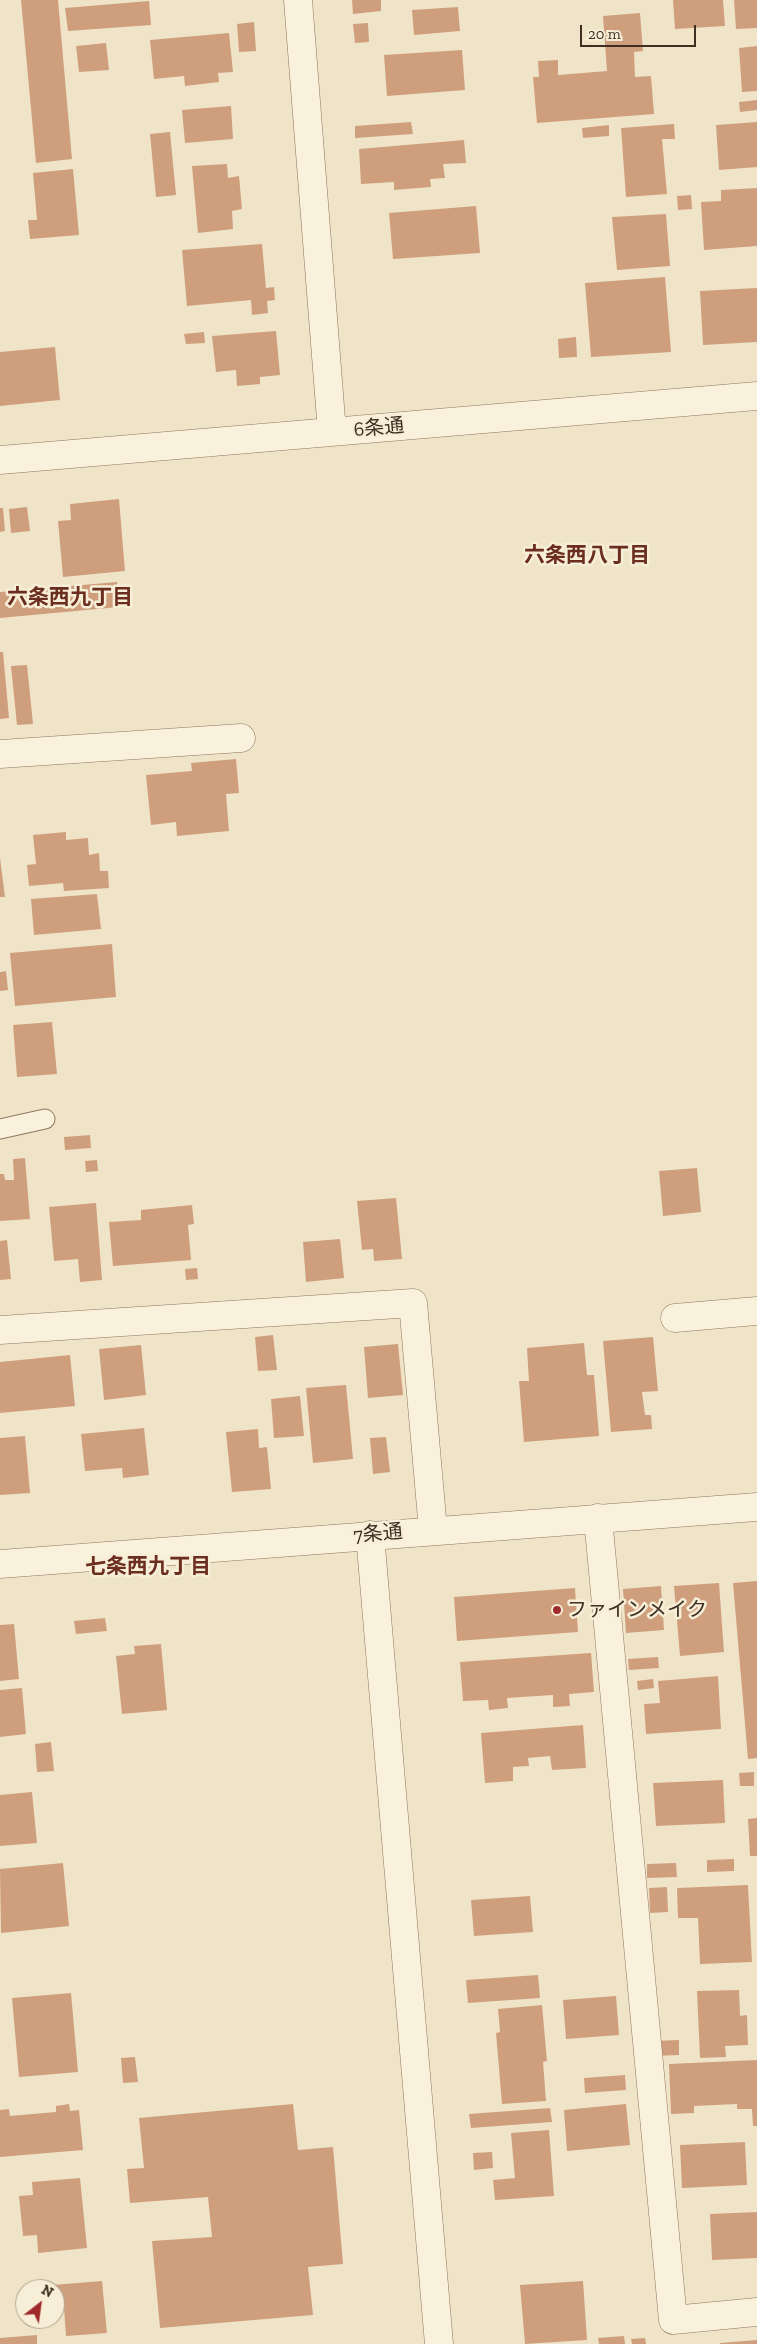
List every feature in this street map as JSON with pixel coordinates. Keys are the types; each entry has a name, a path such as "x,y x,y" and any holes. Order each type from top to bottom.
{"street":[{"path":"298,0 332,432"},
{"name":"6条通","path":"0,460 757,396"},
{"path":"0,754 241,738"},
{"path":"0,1330 413,1303 433,1530"},
{"path":"675,1318 757,1311"},
{"name":"7条通","path":"0,1564 757,1507"},
{"path":"598,1518 673,2320 757,2312"},
{"path":"370,1535 439,2344"}],"lane":[{"path":"0,1129 44,1119"}],"building":[{"path":"21,0 58,0 72,159 36,163"},
{"path":"352,0 381,0 381,11 353,14"},
{"path":"673,0 723,0 725,26 675,29"},
{"path":"734,0 757,0 757,28 736,29"},
{"path":"149,1 151,25 68,31 65,8"},
{"path":"458,7 460,31 414,35 412,10"},
{"path":"640,13 643,51 634,52 635,77 651,76 654,114 537,123 533,77 539,77 538,61 558,60 558,75 607,71 603,16"},
{"path":"254,22 256,51 239,52 237,24"},
{"path":"368,23 369,42 355,43 353,24"},
{"path":"229,33 233,72 218,73 219,82 185,86 184,76 154,79 150,40"},
{"path":"106,43 109,70 79,72 76,46"},
{"path":"757,46 757,91 742,92 739,48"},
{"path":"462,50 465,90 387,96 384,55"},
{"path":"757,100 757,110 740,112 739,102"},
{"path":"231,106 233,139 185,143 182,110"},
{"path":"411,122 413,134 355,138 355,126"},
{"path":"757,122 757,167 719,170 716,125"},
{"path":"674,124 675,139 662,139 667,194 626,197 621,128"},
{"path":"609,125 609,136 583,138 582,128"},
{"path":"170,132 176,195 156,197 150,134"},
{"path":"464,140 466,163 443,164 445,178 430,179 431,187 394,190 394,182 361,184 359,149"},
{"path":"227,164 228,178 239,176 242,209 232,211 233,229 198,233 192,166"},
{"path":"73,169 79,235 30,239 28,220 37,220 33,173"},
{"path":"757,188 757,246 704,250 701,202 721,201 721,190"},
{"path":"691,195 692,209 678,210 677,196"},
{"path":"476,206 480,253 393,259 389,213"},
{"path":"666,214 670,266 617,270 612,217"},
{"path":"262,244 266,288 274,287 275,300 267,301 268,313 252,315 251,300 187,306 182,250"},
{"path":"665,277 671,352 591,357 585,283"},
{"path":"757,288 757,342 703,345 700,291"},
{"path":"276,331 280,375 260,377 260,384 237,386 236,370 216,372 212,336"},
{"path":"204,332 205,343 186,344 184,334"},
{"path":"576,337 577,357 559,358 558,339"},
{"path":"55,347 60,400 0,406 0,352"},
{"path":"119,499 125,571 63,577 58,521 71,520 70,504"},
{"path":"27,507 30,531 11,533 9,509"},
{"path":"0,508 3,508 5,531 0,532"},
{"path":"117,582 119,607 0,618 0,592"},
{"path":"0,652 3,652 9,718 0,719"},
{"path":"27,665 33,724 17,725 11,666"},
{"path":"236,759 239,793 226,794 229,831 177,836 176,822 151,825 146,775 192,771 191,763"},
{"path":"66,832 66,840 88,838 89,855 99,853 100,871 108,871 109,888 64,891 63,883 29,886 27,865 36,864 33,835"},
{"path":"0,858 5,897 0,897"},
{"path":"97,894 101,929 34,935 31,899"},
{"path":"112,944 116,997 15,1006 10,953"},
{"path":"6,971 8,990 0,991 0,972"},
{"path":"52,1022 57,1074 17,1077 13,1025"},
{"path":"90,1135 91,1148 65,1150 64,1137"},
{"path":"25,1158 30,1219 0,1221 0,1174 4,1174 5,1180 14,1180 13,1159"},
{"path":"97,1160 98,1171 86,1172 85,1161"},
{"path":"697,1168 701,1212 663,1216 659,1171"},
{"path":"396,1198 402,1259 374,1261 373,1249 362,1250 357,1201"},
{"path":"96,1203 102,1280 80,1282 78,1259 54,1261 49,1207"},
{"path":"192,1205 194,1224 188,1225 191,1260 113,1266 109,1222 141,1220 141,1210"},
{"path":"340,1239 344,1278 306,1282 303,1242"},
{"path":"7,1240 11,1279 0,1280 0,1241"},
{"path":"197,1268 198,1279 186,1280 185,1269"},
{"path":"273,1335 277,1370 258,1371 255,1337"},
{"path":"653,1337 658,1391 642,1392 645,1415 651,1415 652,1429 611,1432 603,1341"},
{"path":"584,1343 587,1375 594,1375 599,1436 524,1442 519,1381 529,1381 527,1348"},
{"path":"398,1344 403,1395 368,1398 364,1347"},
{"path":"141,1345 146,1395 104,1400 99,1349"},
{"path":"70,1355 75,1406 0,1413 0,1362"},
{"path":"346,1385 353,1459 313,1463 306,1388"},
{"path":"300,1396 304,1436 274,1438 271,1399"},
{"path":"144,1428 149,1475 123,1478 122,1468 85,1471 81,1434"},
{"path":"258,1429 259,1448 267,1447 271,1489 232,1492 226,1432"},
{"path":"25,1436 30,1493 0,1495 0,1438"},
{"path":"386,1437 390,1472 373,1474 370,1438"},
{"path":"757,1581 757,1758 748,1759 733,1583"},
{"path":"719,1583 724,1652 680,1656 674,1586"},
{"path":"661,1586 664,1630 626,1633 623,1589"},
{"path":"575,1588 578,1632 457,1641 454,1597"},
{"path":"105,1618 107,1631 76,1634 74,1621"},
{"path":"14,1624 19,1679 0,1681 0,1625"},
{"path":"161,1644 167,1710 122,1714 116,1656 135,1654 134,1646"},
{"path":"591,1653 594,1692 569,1694 570,1706 553,1707 553,1695 507,1698 508,1708 489,1710 488,1700 463,1701 460,1662"},
{"path":"658,1657 659,1668 629,1670 628,1659"},
{"path":"718,1676 721,1729 646,1734 644,1704 660,1703 658,1681"},
{"path":"653,1679 654,1688 638,1690 637,1681"},
{"path":"22,1688 26,1734 0,1737 0,1690"},
{"path":"583,1725 586,1768 552,1770 550,1756 528,1758 529,1766 513,1767 513,1781 485,1783 481,1733"},
{"path":"51,1742 54,1771 37,1772 35,1744"},
{"path":"754,1772 754,1786 740,1786 739,1773"},
{"path":"723,1780 725,1823 656,1826 653,1783"},
{"path":"32,1792 37,1843 0,1846 0,1795"},
{"path":"757,1818 757,1856 750,1856 748,1819"},
{"path":"734,1859 734,1871 707,1872 707,1860"},
{"path":"63,1863 69,1926 1,1933 0,1869"},
{"path":"676,1863 677,1877 647,1878 647,1864"},
{"path":"748,1885 752,1962 700,1964 698,1918 678,1918 677,1888"},
{"path":"667,1887 668,1912 650,1913 649,1888"},
{"path":"530,1896 533,1932 474,1936 471,1900"},
{"path":"538,1975 540,1998 468,2003 466,1980"},
{"path":"739,1990 740,2016 747,2015 748,2045 725,2046 726,2057 700,2058 697,1991"},
{"path":"71,1993 78,2072 19,2077 12,1998"},
{"path":"616,1996 619,2035 566,2039 563,2000"},
{"path":"542,2005 547,2061 543,2062 546,2101 502,2104 496,2033 500,2032 498,2009"},
{"path":"679,2040 679,2055 653,2056 652,2041"},
{"path":"135,2057 138,2082 123,2083 121,2058"},
{"path":"757,2060 757,2126 753,2126 752,2109 737,2109 737,2104 694,2106 694,2113 671,2114 669,2064"},
{"path":"625,2075 626,2090 585,2093 584,2078"},
{"path":"69,2104 70,2111 79,2110 83,2150 0,2157 0,2110 9,2109 10,2116 56,2112 56,2106"},
{"path":"293,2104 298,2150 333,2147 343,2264 308,2267 313,2315 160,2328 152,2241 212,2237 208,2197 130,2203 127,2169 144,2168 139,2118"},
{"path":"626,2104 630,2145 567,2151 564,2110"},
{"path":"550,2108 552,2122 471,2128 469,2114"},
{"path":"549,2130 554,2196 495,2200 493,2180 515,2178 511,2133"},
{"path":"745,2142 747,2185 682,2188 680,2145"},
{"path":"492,2152 493,2168 474,2170 473,2153"},
{"path":"80,2178 87,2248 38,2253 37,2235 23,2236 19,2196 33,2195 32,2182"},
{"path":"757,2212 757,2258 712,2260 710,2214"},
{"path":"102,2281 107,2333 66,2336 65,2284"},
{"path":"583,2281 587,2340 525,2344 520,2285"},
{"path":"37,2335 37,2344 0,2344 0,2338"},
{"path":"624,2336 625,2344 599,2344 598,2338"},
{"path":"645,2338 646,2344 632,2344 631,2339"},
{"path":"757,2340 757,2344 720,2344 720,2343"}],"place":[{"name":"ファインメイク","path":"557,1610"}],"district":[{"name":"六条西八丁目","path":"587,556"},
{"name":"六条西九丁目","path":"70,598"},
{"name":"七条西九丁目","path":"148,1567"}]}
